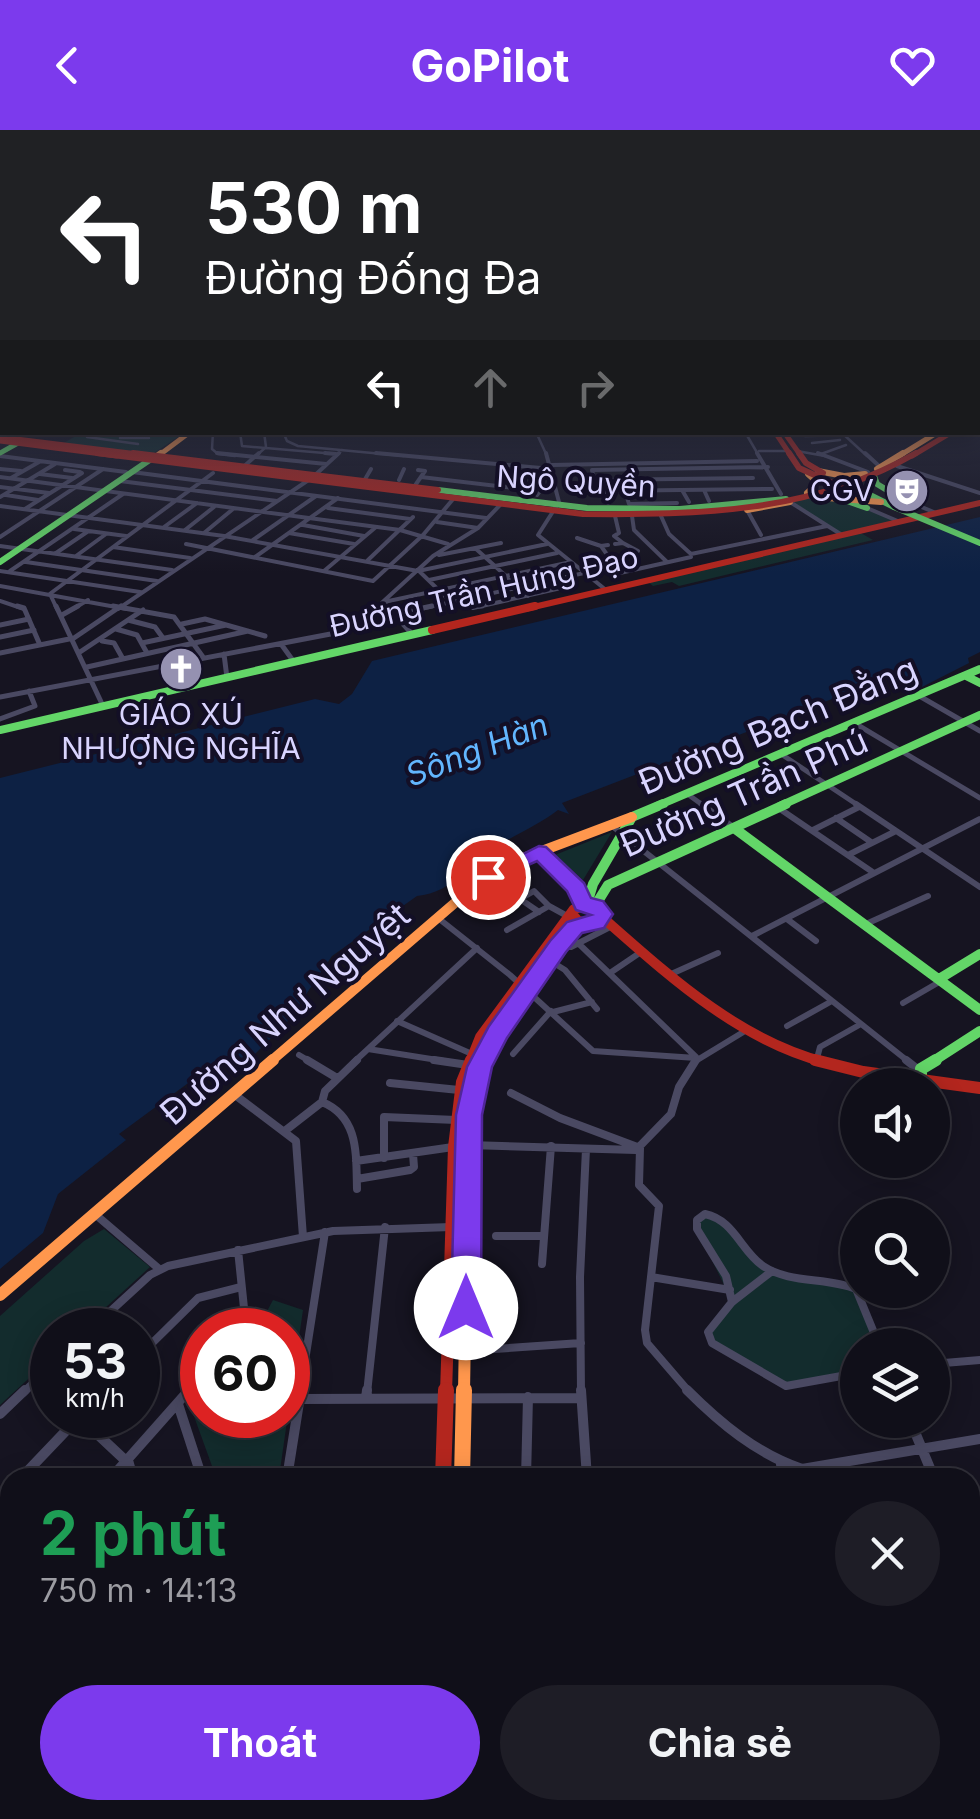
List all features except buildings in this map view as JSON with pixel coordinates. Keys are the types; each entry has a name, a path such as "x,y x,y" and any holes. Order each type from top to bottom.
{"main road":[{"path":"0,559 10,547 65,515 183,435"},
{"path":"778,435 813,473 818,483 810,495"},
{"path":"785,435 792,451"},
{"path":"875,473 935,435"},
{"path":"813,473 875,473 948,435"},
{"path":"558,508 758,502 810,495 897,466 949,435"},
{"path":"0,455 8,438 150,458"},
{"name":"Ngô Quyền","path":"8,438 558,508 681,510 787,498"},
{"name":"Ngô Quyền","path":"8,438 311,478"},
{"path":"813,473 874,501"},
{"path":"874,501 875,473"},
{"path":"875,473 897,503"},
{"path":"311,478 417,482 501,501"},
{"path":"311,478 615,516 748,510 787,498"},
{"path":"810,495 897,503 980,543"},
{"name":"Đường Trần Hưng Đạo","path":"0,730 980,504"},
{"name":"Đường Bạch Đằng","path":"589,905 592,884 632,818 980,669"},
{"path":"966,676 980,683"},
{"name":"Đường Trần Phú","path":"575,919 574,909 589,905 602,890 622,878 980,715"},
{"name":"Đường Như Nguyệt","path":"0,1296 493,873 632,818"},
{"path":"734,828 980,1010"},
{"path":"539,852 576,888 599,920"},
{"path":"602,869 622,878"},
{"path":"575,919 599,920 612,926 669,975 745,1031 840,1068"},
{"path":"523,986 548,960 575,919"},
{"path":"444,1468 454,1147 460,1090 473,1062 523,986 575,919"},
{"path":"940,980 980,954"},
{"path":"932,1068 980,1031"},
{"path":"462,1468 473,1062"},
{"path":"950,1082 980,1088"}],"street":[{"path":"125,452 154,435"},
{"path":"213,435 213,452 327,464"},
{"path":"240,435 241,446 551,467 757,460"},
{"path":"264,435 265,448"},
{"path":"285,435 289,443 340,452"},
{"path":"537,435 551,467 558,508 538,534 606,590"},
{"path":"747,435 787,498"},
{"path":"805,435 818,448 813,451"},
{"path":"814,435 845,438 875,473"},
{"path":"812,443 890,435"},
{"path":"79,442 89,436 138,444"},
{"path":"98,439 148,438"},
{"path":"819,454 845,438"},
{"path":"243,467 265,448"},
{"path":"828,457 856,450"},
{"path":"758,452 813,451 875,473"},
{"path":"0,653 74,638 311,478 340,452"},
{"path":"0,455 104,469 189,490 276,501"},
{"path":"846,464 863,455"},
{"path":"3,469 25,459"},
{"path":"10,479 40,461"},
{"path":"1,496 56,463"},
{"path":"56,476 74,465"},
{"path":"897,466 952,481 980,494"},
{"path":"608,503 592,470 768,467"},
{"path":"747,468 753,478 842,535"},
{"path":"3,469 22,472"},
{"path":"1,535 104,469"},
{"path":"364,481 370,469"},
{"path":"399,480 404,469"},
{"path":"662,469 682,504"},
{"path":"65,470 96,474"},
{"path":"418,470 425,470 417,482 540,491 537,496"},
{"path":"50,593 213,472"},
{"path":"24,510 82,473"},
{"path":"39,474 73,478"},
{"path":"126,475 488,518"},
{"path":"0,478 376,526 450,544"},
{"path":"595,480 753,478"},
{"path":"0,486 50,493"},
{"path":"0,697 334,635 364,618 433,556 478,528 510,488"},
{"path":"748,489 758,502"},
{"path":"600,491 772,489"},
{"path":"648,490 654,503"},
{"path":"682,490 682,504"},
{"path":"704,490 709,500"},
{"path":"727,490 733,499"},
{"path":"625,491 628,504 682,504"},
{"path":"8,572 123,494"},
{"path":"1,496 39,500"},
{"path":"252,541 316,496"},
{"path":"254,558 338,498"},
{"path":"186,544 373,581 423,536 454,498"},
{"path":"874,501 900,522"},
{"path":"163,528 197,503"},
{"path":"897,503 936,513"},
{"path":"0,506 224,536 418,571 547,544"},
{"path":"184,531 216,506"},
{"path":"203,534 234,508"},
{"path":"326,508 410,519"},
{"path":"367,561 420,509"},
{"path":"748,510 760,535"},
{"path":"615,516 620,533 614,536 638,551"},
{"path":"632,516 634,530 669,562 685,571"},
{"path":"661,516 669,534 689,553 723,550 828,526"},
{"path":"436,522 478,528"},
{"path":"302,524 366,536"},
{"path":"324,572 376,526"},
{"path":"72,528 126,536"},
{"path":"55,554 89,531"},
{"path":"289,533 356,544"},
{"path":"75,556 107,534"},
{"path":"577,538 604,546 620,573 691,557"},
{"path":"433,556 501,542"},
{"path":"615,544 623,543"},
{"path":"10,547 174,570"},
{"path":"113,547 192,558"},
{"path":"475,548 528,596"},
{"path":"723,550 738,559"},
{"path":"429,580 558,552"},
{"path":"646,559 654,565"},
{"path":"24,562 158,581"},
{"path":"382,602 571,562"},
{"path":"395,614 616,566"},
{"path":"0,571 141,592"},
{"path":"418,571 451,602"},
{"path":"464,599 473,608 570,586 560,578"},
{"path":"2,588 123,605 174,617 204,657"},
{"path":"556,589 568,599"},
{"path":"50,593 103,706"},
{"path":"62,614 89,600"},
{"path":"0,601 21,606 40,645"},
{"path":"382,602 412,634"},
{"path":"80,652 144,610"},
{"path":"364,618 373,627"},
{"path":"0,625 30,619"},
{"path":"182,624 205,619 264,636"},
{"path":"128,620 155,627 163,638"},
{"path":"142,643 226,625"},
{"path":"116,629 138,635 147,653"},
{"path":"0,637 34,630"},
{"path":"87,667 248,631"},
{"path":"100,640 114,643 123,658"},
{"path":"281,644 294,662"},
{"path":"224,654 227,678"},
{"path":"0,719 35,706 29,691"},
{"path":"921,697 980,731"},
{"path":"856,724 980,798"},
{"path":"781,754 980,887"},
{"path":"685,793 734,828"},
{"path":"812,830 859,807"},
{"path":"779,808 874,873"},
{"path":"836,818 872,843"},
{"path":"752,936 980,819"},
{"path":"610,824 661,861 910,1068"},
{"path":"848,855 896,831"},
{"path":"497,883 539,912"},
{"path":"507,930 550,902 534,891 520,899"},
{"path":"865,925 928,896"},
{"path":"548,906 575,919"},
{"path":"438,918 601,1054 697,1058"},
{"path":"788,918 816,941"},
{"path":"558,946 578,943 612,926"},
{"path":"578,943 697,1058"},
{"path":"286,1130 322,1102 324,1091 337,1078 477,948"},
{"path":"610,973 642,952"},
{"path":"669,975 718,953"},
{"path":"513,1054 551,1012 595,1006 566,970 548,960"},
{"path":"903,1003 940,980"},
{"path":"787,1026 832,1001"},
{"path":"397,1021 473,1062"},
{"path":"816,1062 820,1047 861,1024"},
{"path":"468,1145 626,1152 640,1148 671,1114 679,1087 697,1058 745,1031"},
{"path":"368,1049 473,1062"},
{"path":"299,1055 337,1078"},
{"path":"390,1084 460,1090"},
{"path":"511,1092 560,1118 640,1148"},
{"path":"234,1094 286,1130 298,1148 302,1237"},
{"path":"322,1102 338,1109 348,1120 357,1184 410,1170 414,1167 412,1154"},
{"path":"384,1158 384,1117 456,1120"},
{"path":"542,1264 551,1146"},
{"path":"356,1161 454,1147"},
{"path":"640,1148 638,1185 658,1206 645,1330 649,1347 708,1407 781,1462 805,1468"},
{"path":"586,1149 580,1240 581,1398 586,1468"},
{"path":"95,1214 159,1269"},
{"path":"732,1302 722,1270 696,1229 697,1220 705,1214 722,1221 747,1252 772,1271 856,1290 872,1328"},
{"path":"366,1399 385,1227"},
{"path":"115,1308 159,1269 238,1250 325,1232 466,1227"},
{"path":"310,1328 325,1232"},
{"path":"496,1236 544,1236"},
{"path":"238,1250 241,1308"},
{"path":"772,1271 732,1302 710,1328 709,1340 773,1382 792,1386 840,1377"},
{"path":"651,1277 730,1290"},
{"path":"160,1335 198,1298 241,1287"},
{"path":"466,1351 581,1343"},
{"path":"950,1362 980,1360"},
{"path":"0,1414 30,1386"},
{"path":"526,1468 528,1397"},
{"path":"310,1399 581,1398"},
{"path":"120,1468 180,1402"},
{"path":"178,1404 199,1468"},
{"path":"31,1468 59,1438"},
{"path":"104,1438 127,1460 130,1468"},
{"path":"289,1468 293,1438"},
{"path":"917,1438 930,1468"},
{"path":"814,1468 920,1446 980,1439"},
{"path":"781,1462 782,1468"}],"green space":[{"path":"78,435 181,435 151,455 62,444"},
{"path":"813,497 838,499 900,522 859,532 873,540 679,586 672,582 653,586 648,582 842,536 790,502"},
{"path":"612,832 583,880 555,855"},
{"path":"713,1214 756,1261 772,1271 840,1285 840,1308 862,1308 872,1328 840,1328 840,1376 779,1384 709,1340 708,1332 732,1301 700,1236 697,1220"},
{"path":"104,1229 150,1267 105,1308 30,1308 30,1377 0,1405 0,1316 84,1241"},
{"path":"273,1300 297,1308 269,1308"},
{"path":"202,1438 285,1438 280,1468 213,1468"}],"water":[{"name":"Sông Hàn","path":"980,517 980,652 968,658 969,663 920,688 884,679 562,803 569,814 558,810 504,842 453,882 417,896 332,956 288,1021 254,1055 214,1064 119,1134 126,1140 58,1194 43,1233 0,1269 0,778 315,699 339,704 352,694 372,661"}],"traffic: fast":[{"path":"0,453 18,443"},
{"path":"0,562 154,457"},
{"path":"874,476 877,484 900,498"},
{"path":"850,485 894,507"},
{"path":"438,490 587,508 680,509 786,499"},
{"path":"847,501 867,508"},
{"path":"894,507 980,543"},
{"path":"0,730 432,630"},
{"path":"587,904 593,884 632,817 980,669"},
{"path":"966,676 980,683"},
{"path":"595,906 608,885 980,715"},
{"path":"734,828 980,1010"},
{"path":"939,979 980,954"},
{"path":"923,1068 980,1031"}],"traffic: slow":[{"path":"157,456 186,435"},
{"path":"877,469 933,435"},
{"path":"818,471 844,476 865,474"},
{"path":"807,493 818,483 808,474"},
{"path":"813,497 881,502"},
{"path":"747,510 790,502"},
{"path":"0,1295 471,889 518,860 632,817"},
{"path":"462,1468 468,1145 473,1088 497,1033 558,947 582,923"}],"traffic: jam":[{"path":"777,435 799,468 843,488"},
{"path":"786,435 806,463 823,473"},
{"path":"0,441 583,514 652,514 756,508 824,494 882,472 947,435"},
{"path":"0,437 438,490"},
{"path":"432,630 980,503"},
{"path":"539,852 576,888 583,904"},
{"path":"443,1468 454,1147 462,1082 480,1037 574,909 591,905 602,914 592,924 578,921 573,915"},
{"path":"602,917 692,993 773,1043 815,1060 863,1072 980,1088"}],"place":[{"name":"CGV","path":"907,491"},
{"name":"GIÁO XÚ NHƯỢNG NGHĨA","path":"181,669"}],"route":[{"path":"466,1308 469,1115 479,1067 497,1032 558,946 574,927 597,922 602,914 599,908 584,904 576,888 539,852 488,877"}]}
